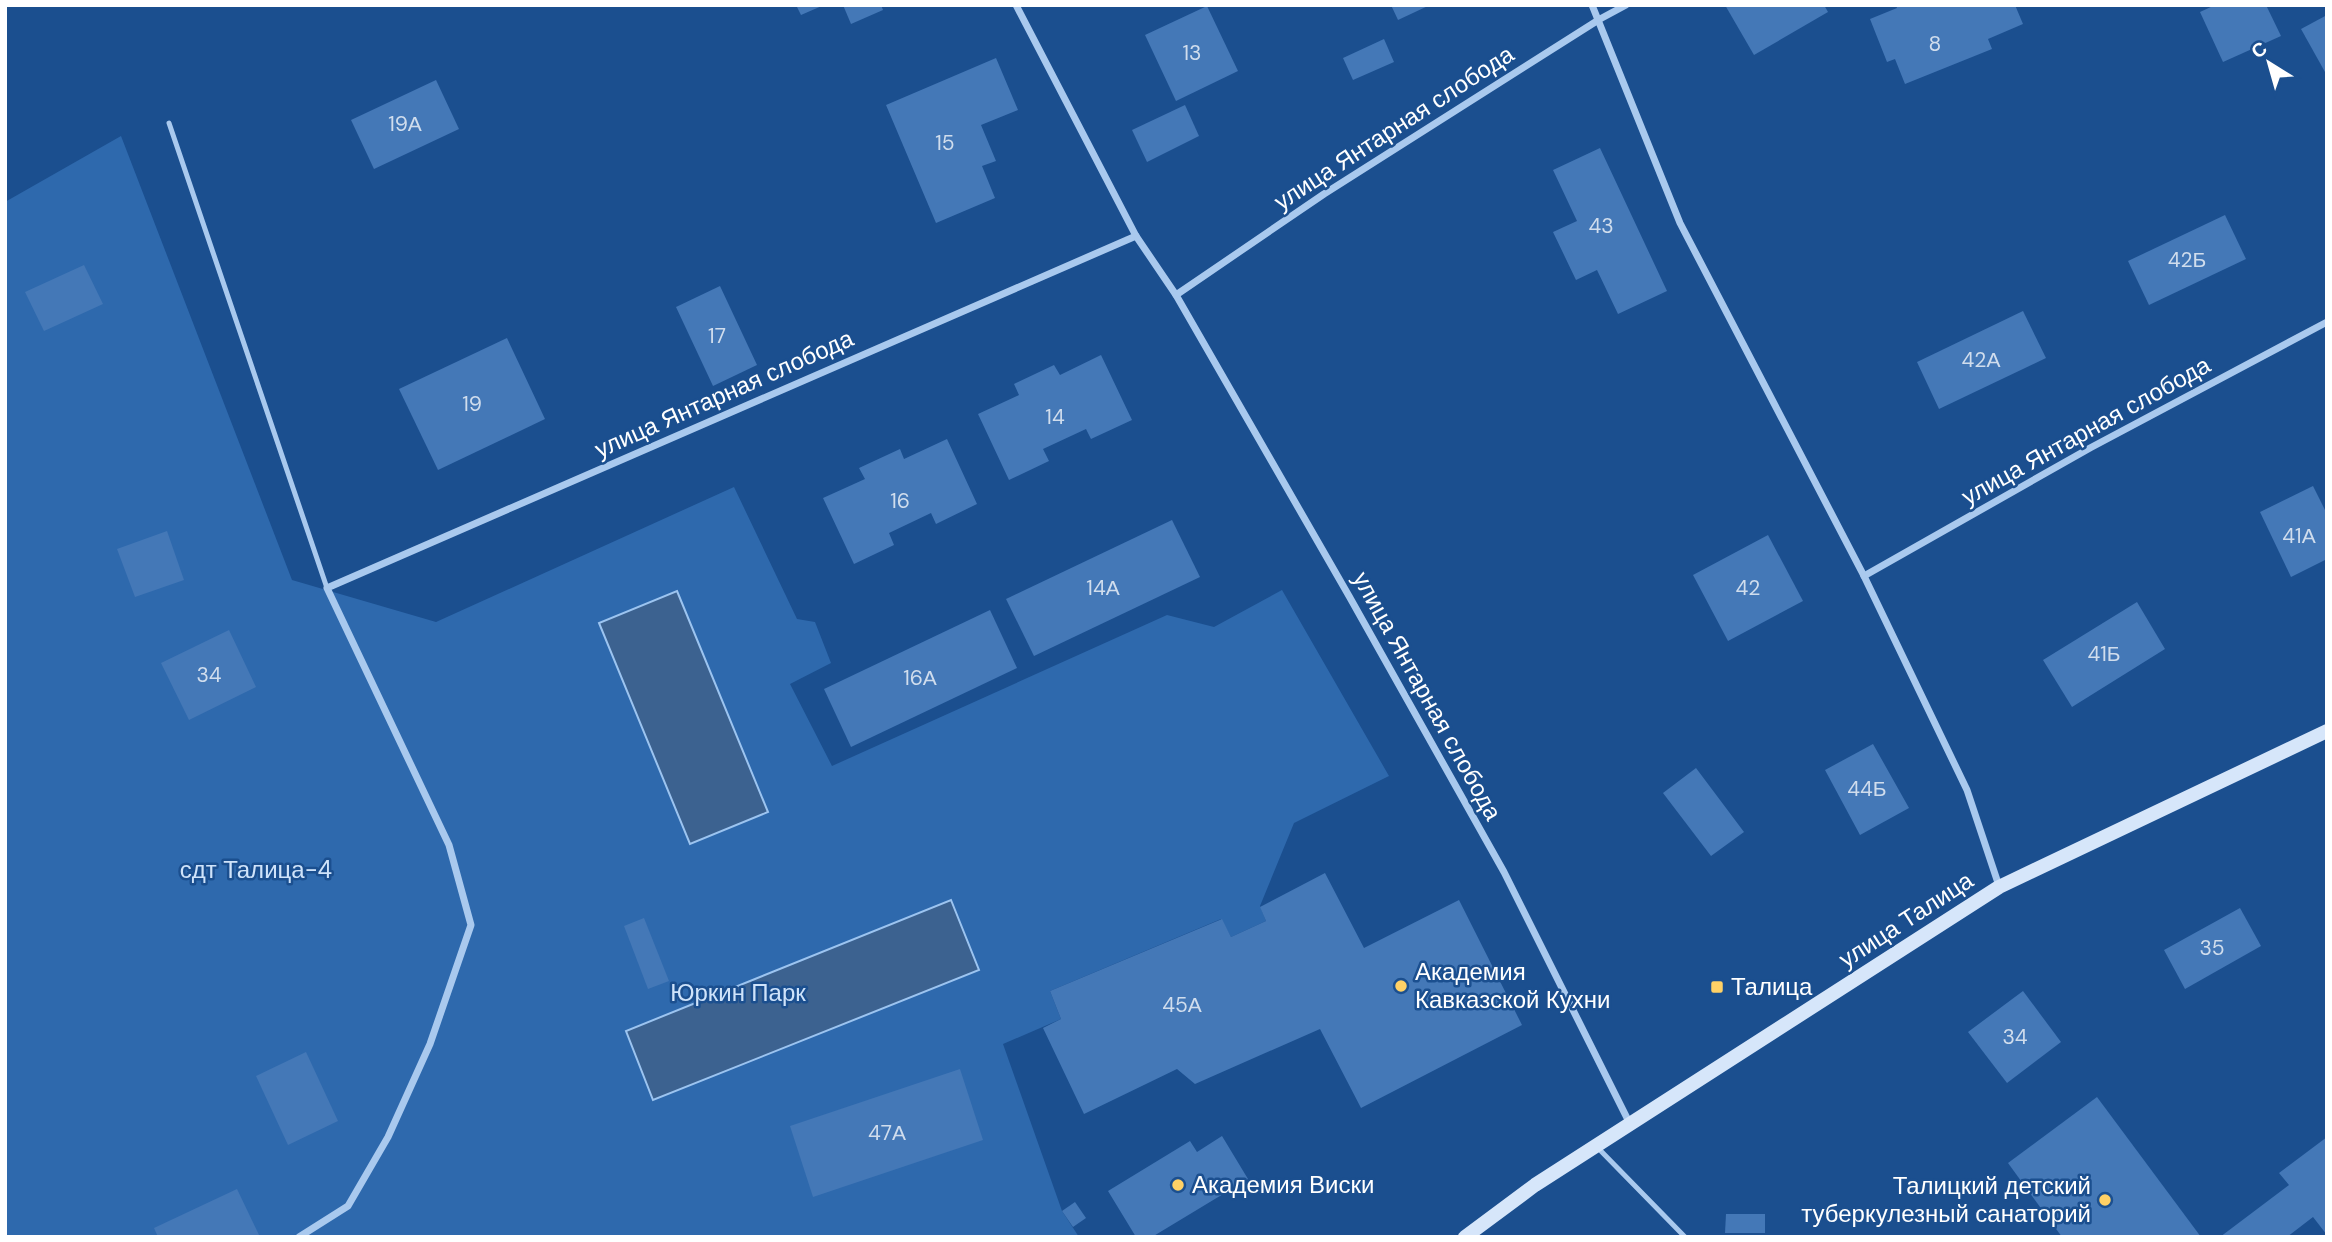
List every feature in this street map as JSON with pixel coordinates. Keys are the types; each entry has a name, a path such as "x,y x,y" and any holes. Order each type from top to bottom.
{"street":[{"name":"улица Янтарная слобода","path":"1016,5 1136,236 1176,295 1504,872 1631,1124"},
{"path":"1592,5 1600,19 1680,223 1864,576 1967,790 1999,887"},
{"name":"улица Янтарная слобода","path":"1176,295 1324,194 1626,5"},
{"name":"улица Янтарная слобода","path":"327,588 1136,236"},
{"name":"улица Янтарная слобода","path":"1864,576 2090,448 2327,322"},
{"path":"299,1237 348,1206 388,1137 430,1044 471,925 449,845 327,588"},
{"name":"улица Талица","path":"1465,1237 1596,1146 1999,887 2327,731"}],"lane":[{"path":"169,123 327,588"},
{"path":"1596,1146 1685,1237"}],"green space":[{"path":"121,136 292,580 436,622 734,487 797,619 815,622 831,663 790,684 832,766 1167,615 1214,627 1282,590 1389,776 1294,823 1260,906 1266,921 1231,937 1221,919 1050,991 1061,1019 1003,1044 1062,1211 1079,1237 5,1237 5,202"}],"shaded area":[{"path":"677,591 768,812 690,844 599,623"},
{"path":"951,900 979,970 653,1100 626,1031"}],"building":[{"path":"796,5 824,5 801,15"},
{"path":"843,5 881,5 883,10 851,24"},
{"path":"1391,5 1430,5 1398,20"},
{"path":"1725,5 1824,5 1828,12 1754,55"},
{"path":"1896,5 2015,5 2023,24 1988,39 1992,49 1905,84 1895,59 1887,62 1870,19 1897,8"},
{"path":"2215,5 2266,5 2281,36 2223,62 2200,12"},
{"path":"1207,6 1238,71 1176,101 1145,35"},
{"path":"2327,15 2327,71 2325,72 2301,29"},
{"path":"1384,39 1394,62 1353,80 1343,58"},
{"path":"996,58 1018,110 981,125 996,161 982,166 995,198 936,223 886,105"},
{"path":"436,80 459,129 374,169 351,120"},
{"path":"1185,105 1199,136 1147,162 1132,130"},
{"path":"1600,148 1667,291 1618,314 1597,270 1576,280 1553,232 1577,221 1553,170"},
{"path":"2225,215 2246,259 2149,305 2128,261"},
{"path":"84,265 103,304 44,331 25,292"},
{"path":"720,286 757,365 713,386 676,307"},
{"path":"2023,311 2046,358 1939,409 1917,362"},
{"path":"507,338 545,419 438,470 399,389"},
{"path":"1101,355 1132,420 1091,439 1086,429 1043,449 1049,461 1009,480 978,414 1019,395 1014,384 1054,365 1060,375"},
{"path":"947,439 977,504 936,524 931,513 889,533 894,545 854,564 823,498 865,479 859,468 900,449 904,459"},
{"path":"2313,486 2327,514 2327,559 2291,577 2260,512"},
{"path":"1172,520 1200,577 1034,656 1006,599"},
{"path":"167,531 184,580 135,597 117,549"},
{"path":"1768,535 1803,601 1728,641 1693,575"},
{"path":"2137,602 2165,649 2072,707 2043,660"},
{"path":"990,610 1017,668 851,747 824,689"},
{"path":"229,630 256,687 189,720 161,663"},
{"path":"1873,744 1909,808 1860,835 1825,770"},
{"path":"1696,768 1744,832 1711,856 1663,793"},
{"path":"1325,873 1364,948 1459,900 1522,1025 1361,1108 1320,1029 1195,1084 1177,1069 1084,1114 1043,1028 1061,1019 1050,991 1222,919 1231,937 1266,921 1260,907"},
{"path":"2240,908 2261,946 2185,989 2164,950"},
{"path":"644,918 669,981 648,989 624,926"},
{"path":"2023,991 2061,1042 2007,1083 1968,1032"},
{"path":"306,1052 338,1121 288,1145 256,1076"},
{"path":"960,1069 983,1140 813,1197 790,1126"},
{"name":"Талицкий детский туберкулезный санаторий","path":"2097,1097 2201,1237 2062,1237 2008,1163"},
{"name":"Академия Виски","path":"1222,1136 1248,1179 1152,1237 1136,1237 1108,1191 1190,1141 1197,1152"},
{"path":"2327,1137 2327,1235 2313,1217 2287,1237 2220,1237 2289,1185 2279,1173"},
{"path":"237,1189 260,1237 158,1237 154,1228"},
{"path":"1075,1202 1086,1218 1073,1227 1062,1211"},
{"path":"1726,1214 1765,1214 1765,1233 1725,1233"}],"place":[{"name":"Академия Кавказской Кухни","path":"1401,986"},
{"name":"Талица","path":"1717,987"},
{"name":"Академия Виски","path":"1178,1185"},
{"name":"Талицкий детский туберкулезный санаторий","path":"2105,1200"}],"park label":[{"name":"сдт Талица-4","path":"256,870"},
{"name":"Юркин Парк","path":"738,993"}]}
